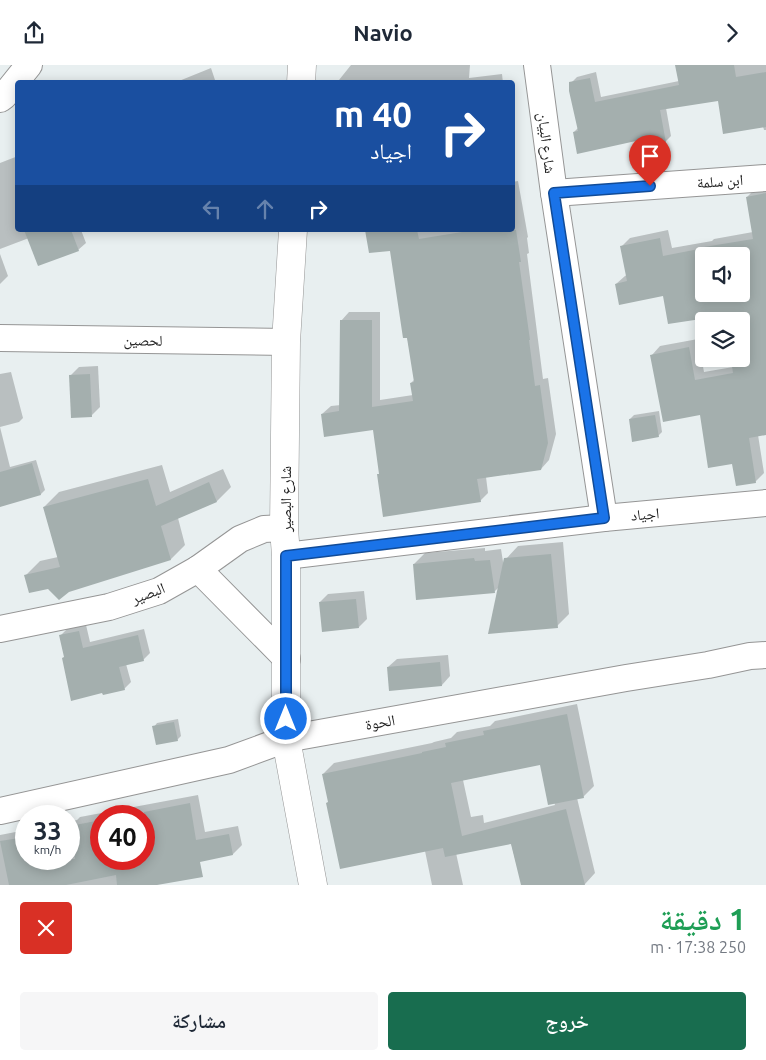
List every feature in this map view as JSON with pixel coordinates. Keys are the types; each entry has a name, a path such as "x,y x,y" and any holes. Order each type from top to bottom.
{"street":[{"path":"17,80 29,65"},
{"path":"301,80 302,65"},
{"name":"شارع البيان","path":"538,65 554,193 604,518"},
{"path":"0,99 15,82"},
{"name":"ابن سلمة","path":"554,193 766,178"},
{"name":"شارع البصير","path":"293,232 286,342 284,527 287,659 286,739 313,885"},
{"name":"لحصين","path":"0,339 286,342"},
{"name":"اجياد","path":"286,556 604,518 766,503"},
{"name":"البصير","path":"0,629 109,607 160,591 198,569 240,539 264,529 284,527"},
{"path":"198,569 287,659"},
{"name":"الحوة","path":"0,811 229,760 286,739 750,656 766,655"}],"building":[{"path":"675,65 734,65 736,77 766,72 766,127 723,134 718,101 660,110 666,143 647,146 645,139 577,154 573,132 578,131 569,91 569,82 590,78 595,102 679,85"},
{"path":"766,193 766,435 749,438 756,483 736,486 732,464 708,468 700,415 663,422 650,355 689,347 695,380 733,373 732,367 750,367 750,312 695,312 695,320 668,324 663,296 619,305 615,284 627,281 620,246 660,238 663,256 695,250 695,302 750,302 750,247 704,247 753,239 746,197"},
{"path":"516,230 535,386 540,385 548,443 541,470 477,479 481,502 383,517 373,430 324,437 321,414 339,411 340,320 372,320 372,407 413,401 410,383 414,382 407,338 403,338 390,251 369,253 365,232 417,232 419,239 462,232 515,232"},
{"path":"25,232 72,232 79,251 38,266"},
{"path":"90,374 92,417 71,418 69,375"},
{"path":"655,415 659,437 632,442 629,419"},
{"path":"32,463 41,495 0,507 0,472"},
{"path":"148,479 156,506 209,482 217,502 161,526 171,560 69,592 59,600 48,589 29,593 24,575 60,567 43,507"},
{"path":"551,554 558,628 488,634 504,558"},
{"path":"474,558 475,561 490,560 495,593 416,600 413,564"},
{"path":"356,599 359,628 322,632 319,602"},
{"path":"79,631 83,648 138,635 144,661 119,667 125,690 103,695 102,693 71,701 59,635"},
{"path":"440,662 442,686 389,691 387,667"},
{"path":"567,714 584,798 548,805 540,765 451,783 462,836 566,809 585,885 521,885 511,844 445,857 443,848 340,869 322,774 446,747 445,743 484,735 483,731"},
{"path":"174,722 178,741 156,745 152,726"},
{"path":"190,803 196,840 229,834 233,855 200,862 203,877 157,885 117,885 116,875 66,885 9,885 0,841 15,839 15,870 80,870 80,824 90,822 90,870 155,870 155,810"}],"route":[{"path":"286,719 286,556 604,518 554,193 650,186"}]}
